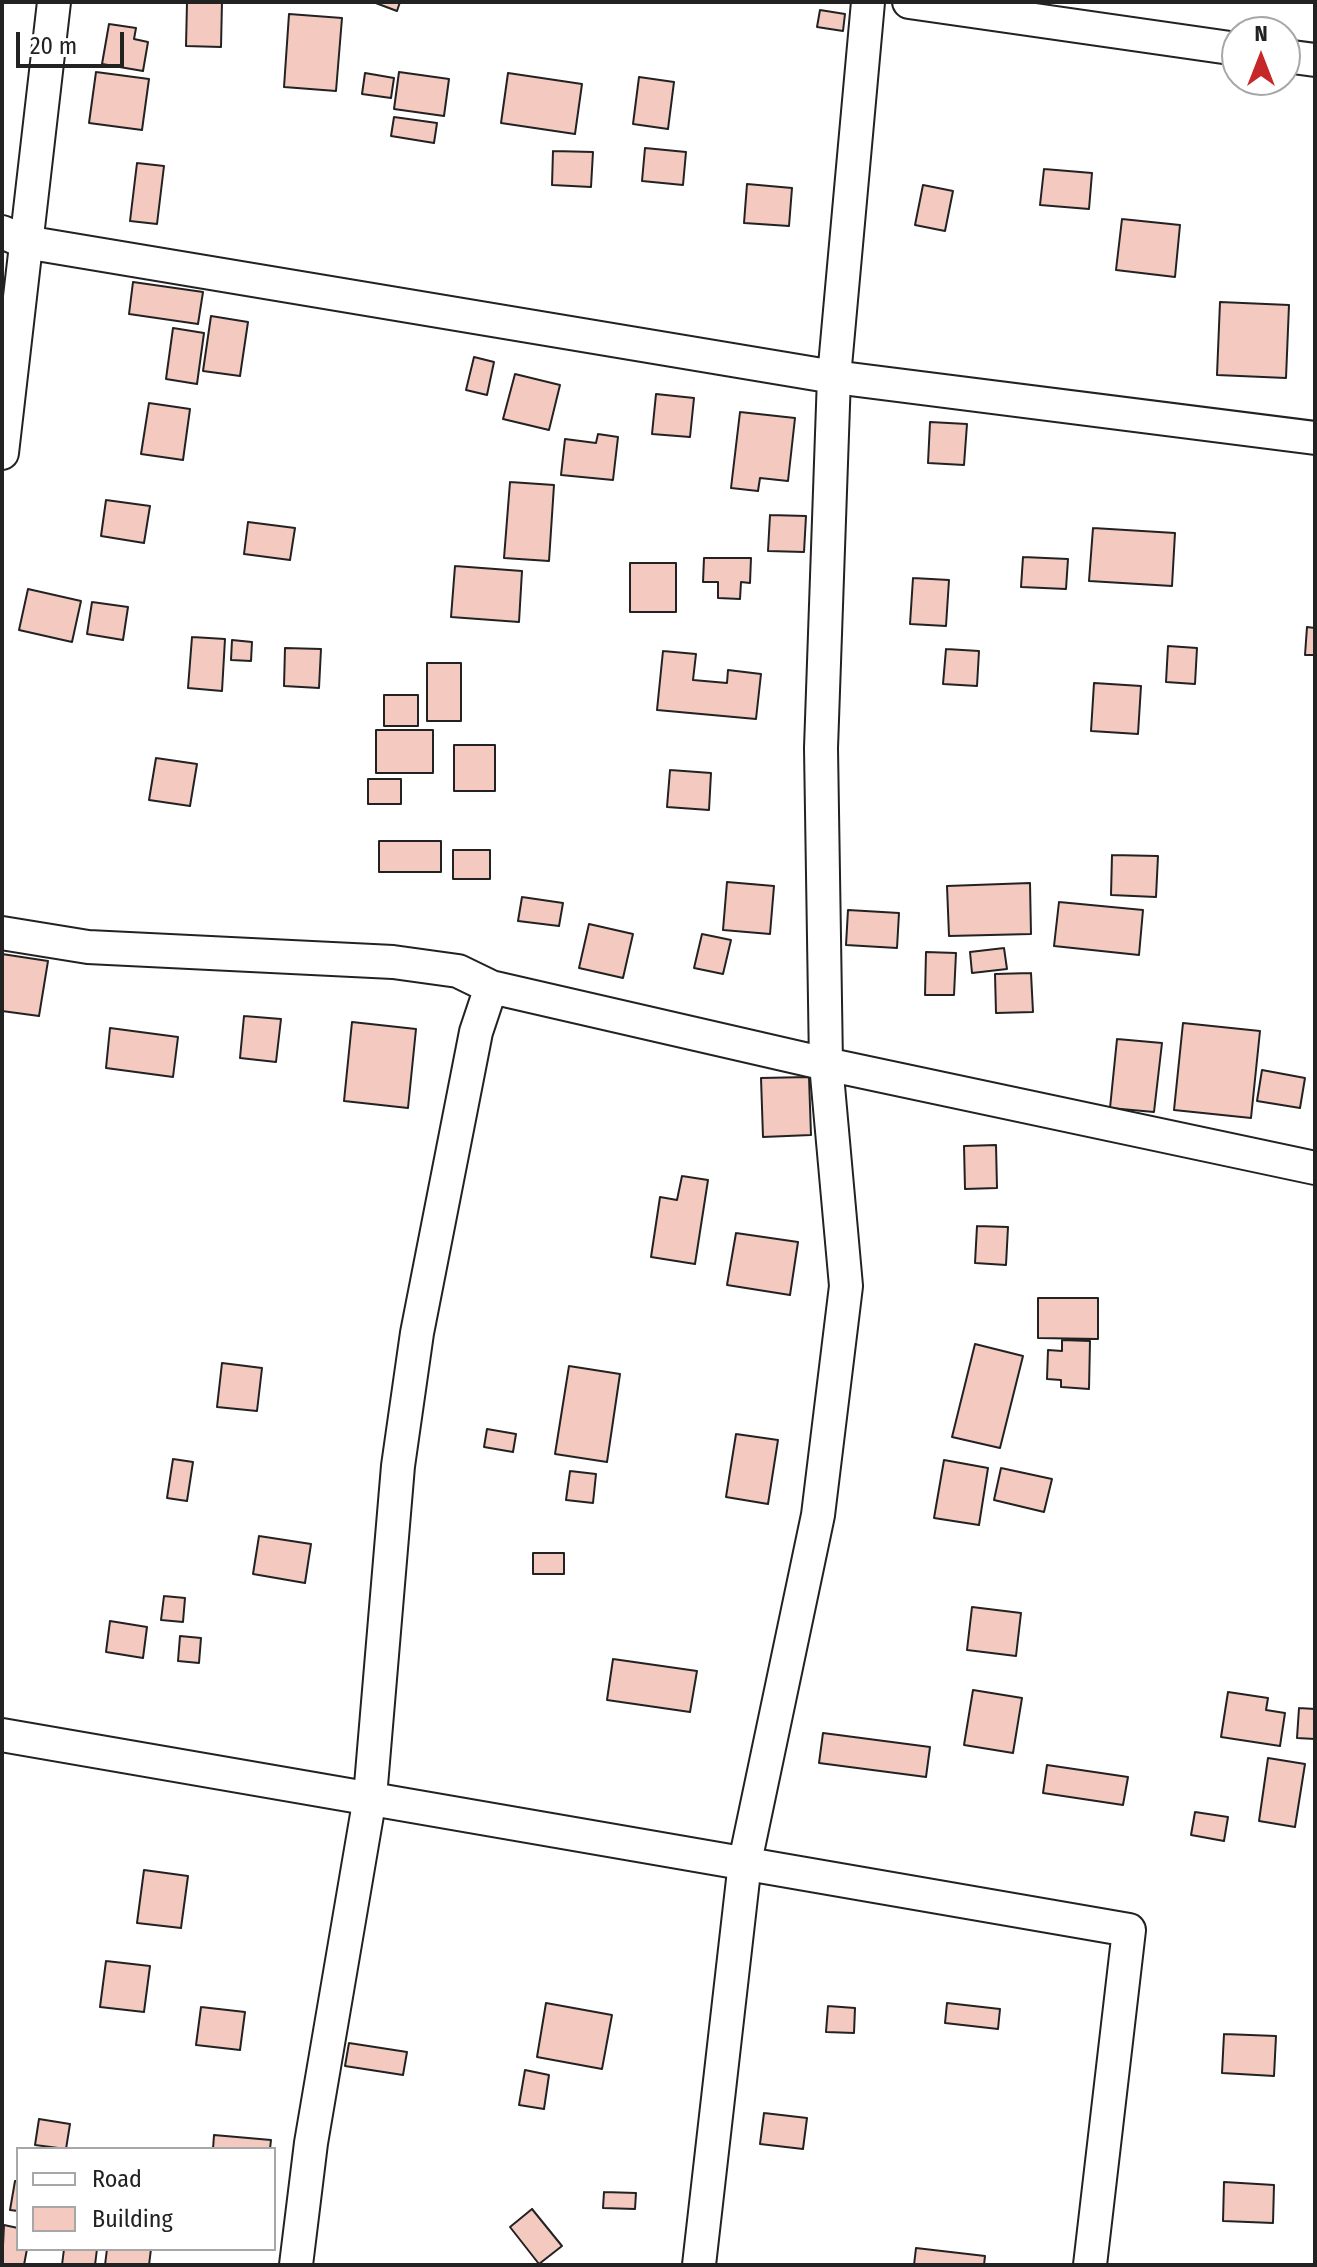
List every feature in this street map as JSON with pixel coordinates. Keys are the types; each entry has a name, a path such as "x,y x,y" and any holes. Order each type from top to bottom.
{"street":[{"path":"2,453 13,237 54,2"},
{"path":"699,2265 745,1862 818,1515 846,1286 826,1064 821,748 834,377 868,2"},
{"path":"909,2 1221,47"},
{"path":"13,237 834,377 1315,438"},
{"path":"2,933 88,947 393,962 458,971 491,987 826,1064 1315,1168"},
{"path":"296,2265 311,2143 370,1797 398,1466 417,1333 476,1032 491,987"},
{"path":"2,1735 155,1764 370,1797 1129,1930 1090,2265"}],"building":[{"path":"187,2 222,2 221,47 186,46"},
{"path":"373,2 400,2 397,11"},
{"path":"820,10 845,14 843,31 817,27"},
{"path":"289,14 342,18 336,91 284,87"},
{"path":"109,24 136,28 134,39 148,42 143,71 102,64"},
{"path":"96,72 149,79 142,130 89,123"},
{"path":"399,72 449,79 444,116 394,109"},
{"path":"365,73 394,78 391,98 362,94"},
{"path":"508,73 582,84 575,134 501,123"},
{"path":"639,77 674,82 668,129 633,124"},
{"path":"394,117 437,123 434,143 391,136"},
{"path":"645,148 686,152 683,185 642,181"},
{"path":"553,151 593,152 591,187 552,185"},
{"path":"137,163 164,166 157,224 130,221"},
{"path":"1044,169 1092,173 1089,209 1040,205"},
{"path":"747,184 792,188 789,226 744,223"},
{"path":"923,185 953,191 945,231 915,225"},
{"path":"1122,219 1180,225 1175,277 1116,270"},
{"path":"133,282 203,292 198,324 129,314"},
{"path":"1220,302 1289,305 1286,378 1217,375"},
{"path":"211,316 248,322 240,376 203,371"},
{"path":"173,328 204,333 197,384 166,379"},
{"path":"474,357 494,362 487,395 466,390"},
{"path":"515,374 560,385 549,430 503,419"},
{"path":"656,394 694,398 690,437 652,434"},
{"path":"149,403 190,409 183,460 141,454"},
{"path":"740,412 795,418 788,481 760,478 758,491 731,488"},
{"path":"930,422 967,424 964,465 928,463"},
{"path":"598,434 618,437 613,480 561,475 565,439 596,443"},
{"path":"510,482 554,485 549,561 504,558"},
{"path":"106,500 150,506 144,543 101,536"},
{"path":"770,515 806,516 804,552 768,551"},
{"path":"248,522 295,528 290,560 244,554"},
{"path":"1093,528 1175,533 1172,586 1089,581"},
{"path":"1023,557 1068,559 1066,589 1021,587"},
{"path":"704,558 751,558 750,583 741,582 740,599 718,598 718,582 703,582"},
{"path":"630,563 676,563 676,612 630,612"},
{"path":"455,566 522,571 519,622 451,617"},
{"path":"913,578 949,580 946,626 910,624"},
{"path":"28,589 81,601 72,642 19,630"},
{"path":"92,602 128,607 123,640 87,634"},
{"path":"1307,627 1315,628 1315,655 1305,655"},
{"path":"192,637 225,639 222,691 188,688"},
{"path":"232,640 252,642 251,661 231,660"},
{"path":"1168,646 1197,648 1195,684 1166,682"},
{"path":"285,648 321,649 319,688 284,686"},
{"path":"946,649 979,651 977,686 943,684"},
{"path":"663,651 696,654 693,680 727,683 728,670 761,674 756,719 657,710"},
{"path":"427,663 461,663 461,721 427,721"},
{"path":"1094,683 1141,686 1138,734 1091,731"},
{"path":"384,695 418,695 418,726 384,726"},
{"path":"376,730 433,730 433,773 376,773"},
{"path":"454,745 495,745 495,791 454,791"},
{"path":"156,758 197,764 190,806 149,800"},
{"path":"670,770 711,773 709,810 667,807"},
{"path":"368,779 401,779 401,804 368,804"},
{"path":"379,841 441,841 441,872 379,872"},
{"path":"453,850 490,850 490,879 453,879"},
{"path":"1112,855 1158,856 1156,897 1111,895"},
{"path":"727,882 774,886 770,934 723,930"},
{"path":"1030,883 1031,934 949,936 947,886"},
{"path":"522,897 563,903 559,926 518,921"},
{"path":"1059,902 1143,910 1139,955 1054,946"},
{"path":"848,910 899,913 897,948 846,945"},
{"path":"589,924 633,934 623,978 579,968"},
{"path":"702,934 731,940 723,974 694,968"},
{"path":"1004,948 1007,969 972,973 970,952"},
{"path":"926,952 956,953 954,995 925,995"},
{"path":"2,954 48,961 39,1016 2,1011"},
{"path":"1031,973 1033,1012 996,1013 995,974"},
{"path":"244,1016 281,1019 276,1062 240,1058"},
{"path":"352,1022 416,1029 408,1108 344,1101"},
{"path":"1183,1023 1260,1031 1251,1118 1174,1110"},
{"path":"110,1028 178,1037 173,1077 106,1068"},
{"path":"1117,1039 1162,1043 1154,1112 1110,1108"},
{"path":"1262,1070 1305,1078 1300,1108 1257,1101"},
{"path":"809,1077 811,1135 763,1137 761,1078"},
{"path":"996,1145 997,1188 965,1189 964,1146"},
{"path":"682,1176 708,1180 695,1264 651,1257 660,1197 677,1200"},
{"path":"977,1226 1008,1227 1006,1265 975,1263"},
{"path":"736,1233 798,1242 790,1295 727,1285"},
{"path":"1038,1298 1098,1298 1098,1339 1038,1338"},
{"path":"1062,1340 1090,1341 1089,1389 1061,1387 1061,1380 1047,1379 1048,1350 1062,1351"},
{"path":"975,1344 1023,1356 1000,1448 952,1437"},
{"path":"222,1363 262,1368 257,1411 217,1407"},
{"path":"569,1366 620,1374 607,1462 555,1454"},
{"path":"487,1429 516,1434 513,1452 484,1447"},
{"path":"736,1434 778,1440 768,1504 726,1497"},
{"path":"173,1459 193,1462 187,1501 167,1498"},
{"path":"944,1460 988,1468 979,1525 934,1518"},
{"path":"1001,1468 1052,1479 1044,1512 994,1500"},
{"path":"570,1471 596,1474 593,1503 566,1500"},
{"path":"259,1536 311,1544 305,1583 253,1574"},
{"path":"533,1553 564,1553 564,1574 533,1574"},
{"path":"164,1596 185,1598 183,1622 161,1620"},
{"path":"972,1607 1021,1613 1016,1656 967,1650"},
{"path":"110,1621 147,1627 143,1658 106,1652"},
{"path":"180,1636 201,1638 199,1663 178,1661"},
{"path":"613,1659 697,1671 690,1712 607,1700"},
{"path":"973,1690 1022,1698 1013,1753 964,1745"},
{"path":"1228,1692 1268,1698 1266,1710 1285,1713 1280,1746 1221,1737"},
{"path":"1299,1708 1315,1709 1315,1739 1297,1738"},
{"path":"823,1733 930,1747 926,1777 819,1763"},
{"path":"1268,1758 1305,1764 1295,1827 1259,1821"},
{"path":"1047,1765 1128,1777 1123,1805 1043,1793"},
{"path":"1195,1812 1228,1817 1224,1841 1191,1835"},
{"path":"144,1870 188,1876 181,1928 137,1923"},
{"path":"106,1961 150,1966 144,2012 100,2007"},
{"path":"546,2003 612,2015 602,2069 537,2057"},
{"path":"947,2003 1000,2009 998,2029 945,2023"},
{"path":"828,2006 855,2008 854,2033 826,2032"},
{"path":"201,2007 245,2012 240,2050 196,2045"},
{"path":"1224,2034 1276,2036 1274,2076 1222,2073"},
{"path":"349,2043 407,2052 403,2075 345,2066"},
{"path":"525,2070 549,2075 544,2109 519,2105"},
{"path":"764,2113 807,2118 803,2149 760,2144"},
{"path":"39,2119 70,2124 66,2147 35,2145"},
{"path":"214,2135 271,2140 270,2147 213,2147"},
{"path":"15,2181 16,2181 16,2211 10,2210"},
{"path":"1224,2182 1274,2185 1273,2223 1223,2221"},
{"path":"604,2192 636,2193 635,2209 603,2208"},
{"path":"532,2209 562,2246 539,2264 510,2227"},
{"path":"4,2225 16,2228 16,2251 27,2251 24,2265 2,2265"},
{"path":"916,2248 985,2256 984,2265 914,2265"},
{"path":"64,2251 97,2251 95,2265 62,2265"},
{"path":"107,2251 151,2251 149,2265 105,2265"}]}
